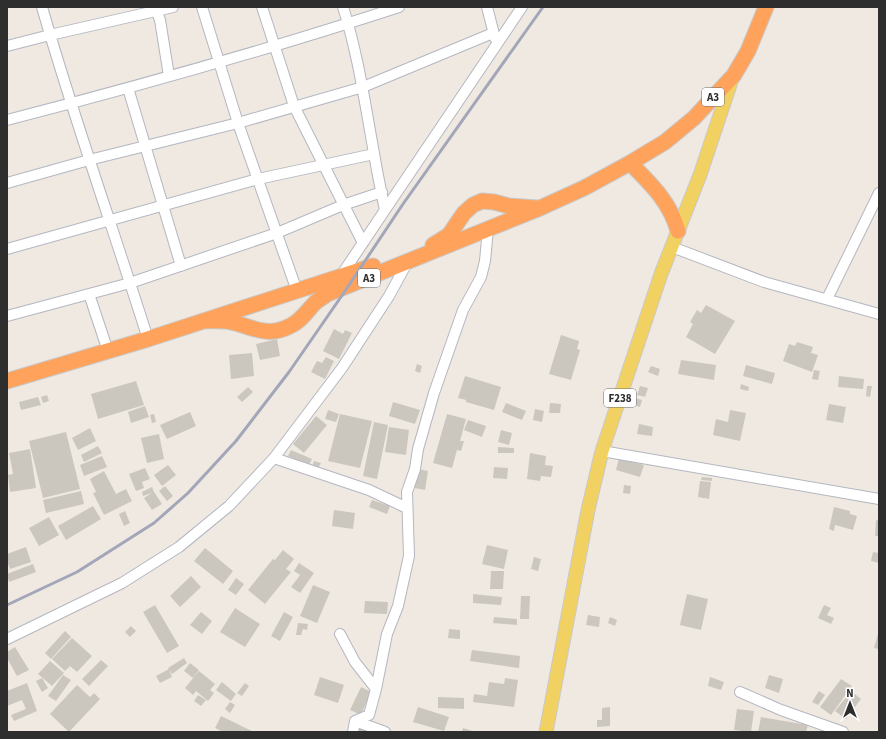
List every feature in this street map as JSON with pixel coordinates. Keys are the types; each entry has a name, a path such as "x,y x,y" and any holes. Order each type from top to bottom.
{"highway":[{"name":"A3","path":"203,321 217,320 231,322 259,331 268,332 290,326 300,320 317,301 327,294 407,263 540,208 584,188 630,163 665,142 694,118 734,75 748,52 766,7"},
{"path":"630,163 669,206 675,217 678,231"},
{"name":"A3","path":"7,381 148,339 297,292 433,245 448,235 473,205 482,201 494,202 509,206 540,208"}],"main road":[{"name":"F238","path":"550,731 588,510 602,452 661,274 700,174 734,75"}],"street":[{"path":"42,7 71,104 148,339"},
{"path":"7,46 155,9 173,7"},
{"path":"202,7 238,123 297,292"},
{"path":"262,7 294,106 363,243"},
{"path":"343,7 363,87 385,210"},
{"path":"7,120 71,104 275,46 399,7"},
{"path":"487,7 496,45"},
{"path":"340,278 522,7"},
{"path":"155,9 160,20 169,76"},
{"path":"7,183 89,160 238,123 363,87 493,33"},
{"path":"128,88 181,266"},
{"path":"7,249 258,179 374,154"},
{"path":"7,316 130,283 277,233 343,205 382,192"},
{"path":"827,299 879,193"},
{"path":"353,732 356,721 369,715 376,689 387,634 398,606 408,556 407,492 415,469 418,449 434,393 463,310 481,277 485,261 488,230"},
{"path":"672,247 764,282 879,314"},
{"path":"7,639 122,583 179,547 229,506 274,458 342,368 389,296 407,263"},
{"path":"89,294 108,351"},
{"path":"602,452 879,499"},
{"path":"274,458 368,490 407,508"},
{"path":"340,634 355,662 376,689"},
{"path":"740,692 781,710 843,732"},
{"path":"356,721 385,732"}],"building":[{"path":"706,305 735,321 715,354 686,337 693,324 690,322 697,310 701,313"},
{"path":"334,329 343,334 345,330 352,333 339,359 323,351"},
{"path":"561,335 579,341 577,349 580,350 571,380 549,374"},
{"path":"277,339 280,356 260,360 256,344"},
{"path":"797,342 813,347 811,353 818,355 812,372 783,361 789,344 795,346"},
{"path":"252,353 254,376 231,379 229,355"},
{"path":"326,357 334,361 325,379 311,372 317,361 322,363"},
{"path":"681,360 716,365 714,380 678,374"},
{"path":"417,364 422,366 420,373 415,371"},
{"path":"746,365 775,373 772,384 743,376"},
{"path":"651,366 660,369 658,376 648,372"},
{"path":"814,370 820,371 818,380 812,379"},
{"path":"465,376 501,387 494,410 466,402 466,400 458,398"},
{"path":"839,376 864,379 863,389 838,387"},
{"path":"136,381 144,405 98,419 91,394"},
{"path":"741,384 749,387 748,391 740,389"},
{"path":"640,386 648,388 645,397 637,395"},
{"path":"867,386 872,386 870,397 866,396"},
{"path":"248,387 253,392 242,402 237,397"},
{"path":"47,395 49,401 43,403 41,397"},
{"path":"38,397 41,405 21,410 19,402"},
{"path":"634,398 642,400 640,407 633,405"},
{"path":"393,402 420,410 415,424 389,416"},
{"path":"506,403 526,411 522,420 502,412"},
{"path":"550,403 561,404 560,413 549,413"},
{"path":"829,404 846,407 843,423 826,420"},
{"path":"145,406 149,417 131,423 128,412"},
{"path":"535,409 544,411 542,422 533,420"},
{"path":"328,410 339,414 336,422 325,419"},
{"path":"730,410 746,413 740,441 713,435 716,419 728,422"},
{"path":"190,412 196,426 167,439 160,425"},
{"path":"154,414 156,422 152,423 150,415"},
{"path":"340,414 372,421 360,468 328,461"},
{"path":"447,414 466,419 460,441 464,441 461,451 457,450 452,468 433,463"},
{"path":"316,416 327,425 304,453 293,444"},
{"path":"468,420 486,426 482,437 464,430"},
{"path":"374,422 388,425 377,479 363,476"},
{"path":"639,424 653,427 652,436 637,434"},
{"path":"389,427 409,430 406,455 385,452"},
{"path":"90,428 96,441 78,450 72,438"},
{"path":"501,430 512,433 509,445 498,442"},
{"path":"66,432 80,489 43,498 29,441"},
{"path":"159,434 164,459 147,463 141,438"},
{"path":"98,446 102,453 84,462 81,455"},
{"path":"498,447 514,448 514,453 498,453"},
{"path":"30,449 36,488 10,492 8,475 13,474 9,453"},
{"path":"291,450 312,459 309,465 288,456"},
{"path":"530,453 546,456 545,465 553,466 551,477 541,476 540,481 527,479"},
{"path":"102,456 107,467 84,476 80,465"},
{"path":"619,458 644,465 640,477 616,470"},
{"path":"314,461 321,463 318,469 312,467"},
{"path":"168,465 176,475 162,486 154,475"},
{"path":"494,467 508,468 507,479 493,478"},
{"path":"145,468 150,479 142,482 144,488 136,491 129,474"},
{"path":"418,469 428,471 425,490 415,488"},
{"path":"104,471 116,494 126,489 132,501 104,515 93,493 96,492 90,479"},
{"path":"702,477 712,478 712,481 701,480"},
{"path":"700,481 711,482 709,499 698,497"},
{"path":"624,485 631,486 630,494 623,493"},
{"path":"165,486 173,496 167,501 159,491"},
{"path":"152,487 154,492 143,496 142,492"},
{"path":"81,491 84,504 46,513 43,500"},
{"path":"153,492 162,504 152,510 144,498"},
{"path":"372,500 390,506 387,514 369,507"},
{"path":"93,506 101,519 66,540 58,526"},
{"path":"834,507 850,511 850,514 857,516 853,530 835,525 834,531 829,529"},
{"path":"334,510 355,513 353,529 332,526"},
{"path":"125,511 130,523 124,526 119,514"},
{"path":"49,517 59,535 39,546 29,528"},
{"path":"876,520 879,521 879,536 875,536"},
{"path":"487,545 508,550 504,569 482,564"},
{"path":"26,547 31,562 10,569 7,561 7,554"},
{"path":"205,548 233,571 223,584 194,561"},
{"path":"283,550 294,559 286,569 291,572 265,604 248,590 273,559 275,560"},
{"path":"873,552 879,553 879,563 871,561"},
{"path":"534,557 541,559 538,571 531,569"},
{"path":"299,563 314,573 300,593 291,587 300,575 294,571"},
{"path":"33,564 36,572 9,582 7,574"},
{"path":"491,571 504,571 503,589 490,589"},
{"path":"191,576 201,587 180,607 170,596"},
{"path":"236,578 244,584 236,595 228,590"},
{"path":"313,585 330,592 317,623 300,616"},
{"path":"473,594 502,597 501,605 473,603"},
{"path":"687,594 708,599 701,630 680,625"},
{"path":"521,596 530,596 529,619 520,619"},
{"path":"365,601 388,602 387,614 364,613"},
{"path":"155,605 179,646 167,653 143,612"},
{"path":"824,605 831,608 827,615 834,618 831,624 818,618"},
{"path":"235,608 260,624 245,647 220,632"},
{"path":"201,612 212,621 202,634 190,625"},
{"path":"284,612 293,617 280,641 271,636"},
{"path":"588,615 600,617 599,627 586,625"},
{"path":"494,617 517,619 517,625 493,623"},
{"path":"610,617 617,620 615,626 608,623"},
{"path":"298,623 308,624 307,630 303,629 301,635 296,635"},
{"path":"131,626 136,631 130,637 125,632"},
{"path":"449,629 460,630 460,639 448,638"},
{"path":"879,630 879,649 874,648"},
{"path":"65,631 71,637 51,659 45,653"},
{"path":"72,638 92,656 77,672 70,666 65,671 52,659"},
{"path":"15,647 29,670 17,676 7,658 7,652"},
{"path":"472,650 520,656 519,668 470,661"},
{"path":"184,658 187,663 172,674 168,668"},
{"path":"101,660 108,666 89,686 82,679"},
{"path":"50,661 64,673 52,686 38,674"},
{"path":"190,663 199,670 193,678 184,671"},
{"path":"169,669 172,677 160,683 156,676"},
{"path":"199,671 215,684 210,690 214,693 208,701 196,691 193,695 185,688"},
{"path":"63,675 71,680 56,701 48,696"},
{"path":"769,675 783,679 779,693 765,688"},
{"path":"320,677 344,685 338,703 314,695"},
{"path":"710,677 724,682 721,690 708,686"},
{"path":"42,678 48,688 42,692 36,681"},
{"path":"505,678 518,680 514,707 473,702 474,694 487,696 489,682 504,684"},
{"path":"841,679 852,686 831,715 820,707"},
{"path":"222,682 236,694 231,701 216,690"},
{"path":"27,683 37,711 14,721 11,715 26,709 22,700 7,706 7,691"},
{"path":"245,683 249,686 242,696 237,693"},
{"path":"77,685 90,697 94,693 100,699 69,732 50,714"},
{"path":"361,687 371,692 361,715 350,710"},
{"path":"819,691 825,695 818,705 812,702"},
{"path":"851,691 861,699 846,719 835,711"},
{"path":"198,695 206,700 201,706 194,701"},
{"path":"438,697 464,698 464,709 438,708"},
{"path":"230,702 235,705 230,713 225,709"},
{"path":"418,707 449,717 444,731 413,722"},
{"path":"610,707 610,726 597,727 597,720 602,720 602,708"},
{"path":"737,709 754,711 751,732 734,730"},
{"path":"221,716 254,732 223,732 215,728"},
{"path":"761,717 808,725 806,732 758,732"},
{"path":"357,727 375,732 355,732"},
{"path":"463,728 476,732 462,732"}],"railway":[{"path":"7,605 77,572 154,523 188,493 236,441 289,372 403,204 543,7"}]}
